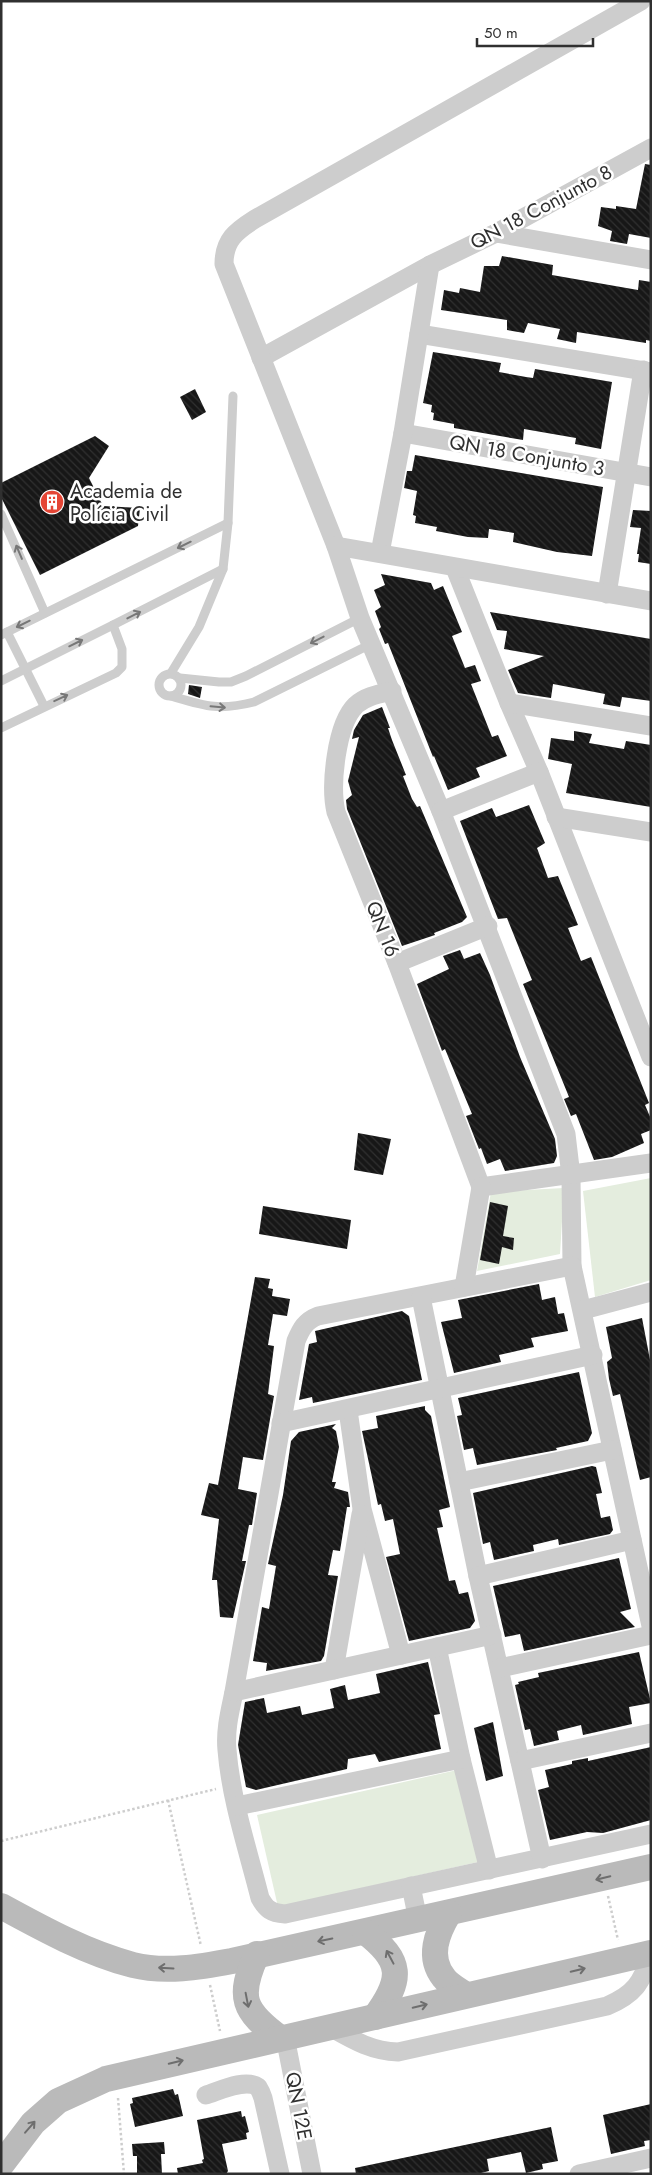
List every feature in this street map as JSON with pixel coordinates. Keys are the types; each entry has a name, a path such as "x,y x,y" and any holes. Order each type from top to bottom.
{"main road":[{"path":"1,1906 38,1927 83,1947 134,1966 170,1969 206,1966 651,1867"},
{"path":"449,1913 438,1932 434,1947 437,1963 444,1978 466,1996"},
{"path":"365,1932 380,1943 391,1955 395,1968 395,1983 389,1998 375,2017"},
{"path":"257,1954 247,1976 245,1993 249,2009 262,2025 283,2038"},
{"path":"1,2165 33,2123 58,2101 106,2079 651,1955"}],"street":[{"path":"642,1 236,231 224,251 224,264 336,546 360,618 392,691 488,926 566,1134 571,1176 572,1266 651,1626"},
{"name":"QN 18 Conjunto 8","path":"261,358 430,265 496,233 646,154"},
{"path":"496,233 651,260"},
{"path":"380,553 403,433 430,265"},
{"path":"419,334 647,371 625,473 607,594"},
{"name":"QN 18 Conjunto 3","path":"403,433 651,477"},
{"path":"336,546 651,601"},
{"path":"455,568 539,772 651,1057"},
{"name":"QN 16","path":"392,691 369,696 356,705 346,718 339,746 333,798 336,812 397,963 481,1187"},
{"path":"509,703 651,726"},
{"path":"441,811 539,772"},
{"path":"556,817 651,832"},
{"path":"397,963 488,926"},
{"path":"464,1287 481,1187 571,1176 651,1163"},
{"path":"572,1266 309,1320 301,1329 296,1341 228,1719 227,1749 232,1785 260,1898 266,1909 275,1913 285,1914 651,1834"},
{"path":"583,1310 651,1292"},
{"path":"421,1297 478,1576 542,1859"},
{"path":"281,1423 348,1410 593,1355"},
{"path":"348,1410 362,1509 401,1655"},
{"path":"460,1482 612,1450"},
{"path":"334,1670 362,1509"},
{"path":"478,1576 632,1540"},
{"path":"500,1668 651,1634"},
{"path":"234,1692 492,1635"},
{"path":"437,1647 461,1758 489,1870"},
{"path":"520,1761 651,1733"},
{"path":"237,1806 461,1758"},
{"path":"411,1886 418,1920"},
{"path":"330,2027 367,2047 382,2052 398,2052 607,2006 623,1999 636,1988 651,1955"},
{"name":"QN 12E","path":"283,2038 312,2174"},
{"path":"206,2095 242,2084 259,2088 264,2098 280,2174"},
{"path":"578,2174 619,2170 651,2158"}],"lane":[{"path":"232,396 228,523 223,569 199,626 171,673 162,677 159,687 166,695 218,708 248,704 371,644"},
{"path":"1,514 45,613"},
{"path":"44,706 26,668 4,633 228,523"},
{"path":"1,681 223,569"},
{"path":"171,673 180,678 231,682 360,618"},
{"path":"1,728 116,673 122,667 122,649 113,625"},
{"path":"171,696 175,695 182,688 180,678"}],"path":[{"path":"1,1841 232,1785"},
{"path":"168,1800 224,2051"},
{"path":"604,1878 623,1960"},
{"path":"118,2089 124,2174"}],"green space":[{"path":"651,1178 651,1280 595,1297 583,1191"},
{"path":"564,1188 560,1254 477,1271 491,1192"},
{"path":"457,1770 478,1862 278,1907 257,1815"}],"building":[{"path":"645,164 651,165 651,238 629,234 627,244 610,241 612,231 598,226 601,207 616,209 616,206 636,209"},
{"path":"502,256 553,265 552,275 638,290 639,280 651,282 651,341 646,340 646,343 577,332 576,343 557,339 560,329 528,323 524,333 507,330 507,320 441,310 444,290 459,293 460,288 480,292 484,266 499,266"},
{"path":"433,352 501,363 499,372 526,377 533,378 535,369 612,382 601,449 575,444 576,438 524,429 523,440 454,428 454,424 433,420 432,405 423,403"},
{"path":"195,389 206,412 192,420 180,397"},
{"name":"Academia de Polícia Civil","path":"95,436 109,446 89,478 103,506 140,508 138,526 40,575 1,497 1,483"},
{"path":"415,455 603,487 592,556 557,552 513,542 514,533 489,529 488,538 468,537 436,531 437,527 415,523 416,516 413,515 417,491 404,488 407,471 412,471"},
{"path":"633,510 651,511 651,564 638,562 639,554 637,554 641,528 630,527"},
{"path":"381,574 431,583 434,590 443,586 462,632 452,636 465,668 475,665 481,681 471,684 492,737 498,735 507,756 476,768 480,777 448,790 388,643 385,644 379,629 381,627 375,611 381,607 374,590 385,585"},
{"path":"490,612 651,639 651,701 622,697 620,707 603,704 605,694 553,684 551,698 518,693 508,670 544,656 504,649 507,631 497,630"},
{"path":"189,685 202,687 200,698 188,694"},
{"path":"382,707 390,728 388,728 392,740 406,775 403,776 412,799 417,807 420,806 467,917 462,922 434,933 435,935 402,946 347,809 346,800 352,795 348,781 359,737 352,739 354,730 363,715"},
{"path":"574,731 592,734 589,743 624,749 626,741 651,745 651,807 566,793 572,764 548,759 551,738 574,741"},
{"path":"529,805 545,843 537,848 548,878 558,876 578,925 568,928 581,961 591,957 649,1103 645,1105 651,1119 651,1130 641,1134 644,1143 612,1157 594,1160 576,1114 571,1116 564,1099 569,1097 523,984 532,980 507,918 498,919 460,821 492,808 496,817"},
{"path":"460,950 464,959 480,953 490,975 520,1057 555,1139 557,1156 554,1163 505,1171 500,1159 487,1164 481,1148 479,1149 466,1116 472,1114 445,1049 442,1051 417,984 449,969 443,956"},
{"path":"358,1133 391,1139 383,1175 354,1170"},
{"path":"490,1202 508,1206 503,1236 514,1238 513,1250 502,1247 499,1264 480,1260"},
{"path":"263,1206 351,1220 347,1249 259,1234"},
{"path":"255,1277 270,1279 268,1288 273,1289 272,1296 290,1299 287,1316 273,1314 268,1345 274,1346 268,1394 274,1396 263,1460 243,1457 238,1489 257,1493 252,1525 249,1525 242,1561 246,1561 233,1618 220,1617 217,1580 212,1580 219,1519 201,1515 209,1483 218,1485"},
{"path":"539,1284 542,1300 555,1297 558,1314 564,1313 568,1331 531,1338 534,1347 499,1355 501,1362 454,1373 441,1322 462,1318 458,1300"},
{"path":"402,1311 409,1316 422,1380 313,1403 312,1397 299,1400 309,1344 317,1342 315,1331"},
{"path":"642,1318 651,1365 651,1477 640,1480 620,1394 613,1396 609,1379 607,1362 612,1358 606,1327"},
{"path":"579,1372 592,1433 588,1441 556,1448 557,1450 477,1465 473,1448 464,1450 457,1416 462,1415 458,1398"},
{"path":"425,1406 425,1410 431,1416 450,1507 439,1510 443,1527 437,1528 449,1581 455,1580 459,1594 468,1592 475,1621 470,1628 409,1641 386,1557 400,1554 393,1519 385,1521 381,1504 378,1505 362,1431 378,1428 376,1416"},
{"path":"336,1424 332,1428 336,1431 339,1447 332,1482 336,1482 334,1488 348,1492 350,1507 347,1507 340,1551 333,1550 328,1575 338,1576 324,1656 321,1661 266,1671 267,1663 253,1661 262,1607 269,1609 276,1566 268,1564 283,1495 291,1441 299,1432"},
{"path":"592,1466 596,1467 602,1493 596,1494 601,1518 610,1516 613,1530 610,1534 559,1545 558,1539 533,1545 534,1551 494,1560 490,1542 483,1544 473,1493"},
{"path":"619,1558 631,1609 620,1612 635,1627 524,1651 520,1634 505,1637 493,1586"},
{"path":"639,1652 651,1703 629,1707 632,1724 583,1735 581,1725 557,1731 559,1740 534,1746 530,1729 525,1730 515,1685 519,1684 518,1682 539,1677 538,1673"},
{"path":"428,1662 440,1714 434,1715 441,1749 379,1762 375,1754 348,1759 347,1769 256,1790 246,1787 238,1745 245,1702 264,1698 267,1713 300,1706 302,1715 334,1708 330,1689 345,1685 348,1700 380,1693 376,1674"},
{"path":"493,1722 503,1776 486,1781 474,1728"},
{"path":"651,1747 651,1820 603,1833 587,1832 550,1840 538,1790 549,1787 545,1770 572,1764 572,1761 588,1758 588,1761"},
{"path":"173,2089 175,2095 178,2094 183,2116 135,2127 130,2104 133,2103 132,2098"},
{"path":"651,2104 651,2140 644,2141 645,2146 611,2154 603,2115"},
{"path":"241,2111 242,2117 245,2116 249,2132 246,2133 247,2139 222,2144 228,2171 226,2174 178,2174 177,2168 203,2163 202,2160 204,2159 197,2120"},
{"path":"551,2127 558,2161 542,2164 543,2169 526,2173 521,2152 487,2159 489,2171 477,2174 356,2174 355,2168"},
{"path":"164,2142 165,2154 161,2154 162,2174 137,2174 137,2156 133,2156 132,2144"}],"place":[{"name":"Academia de Polícia Civil","path":"52,502"}]}
